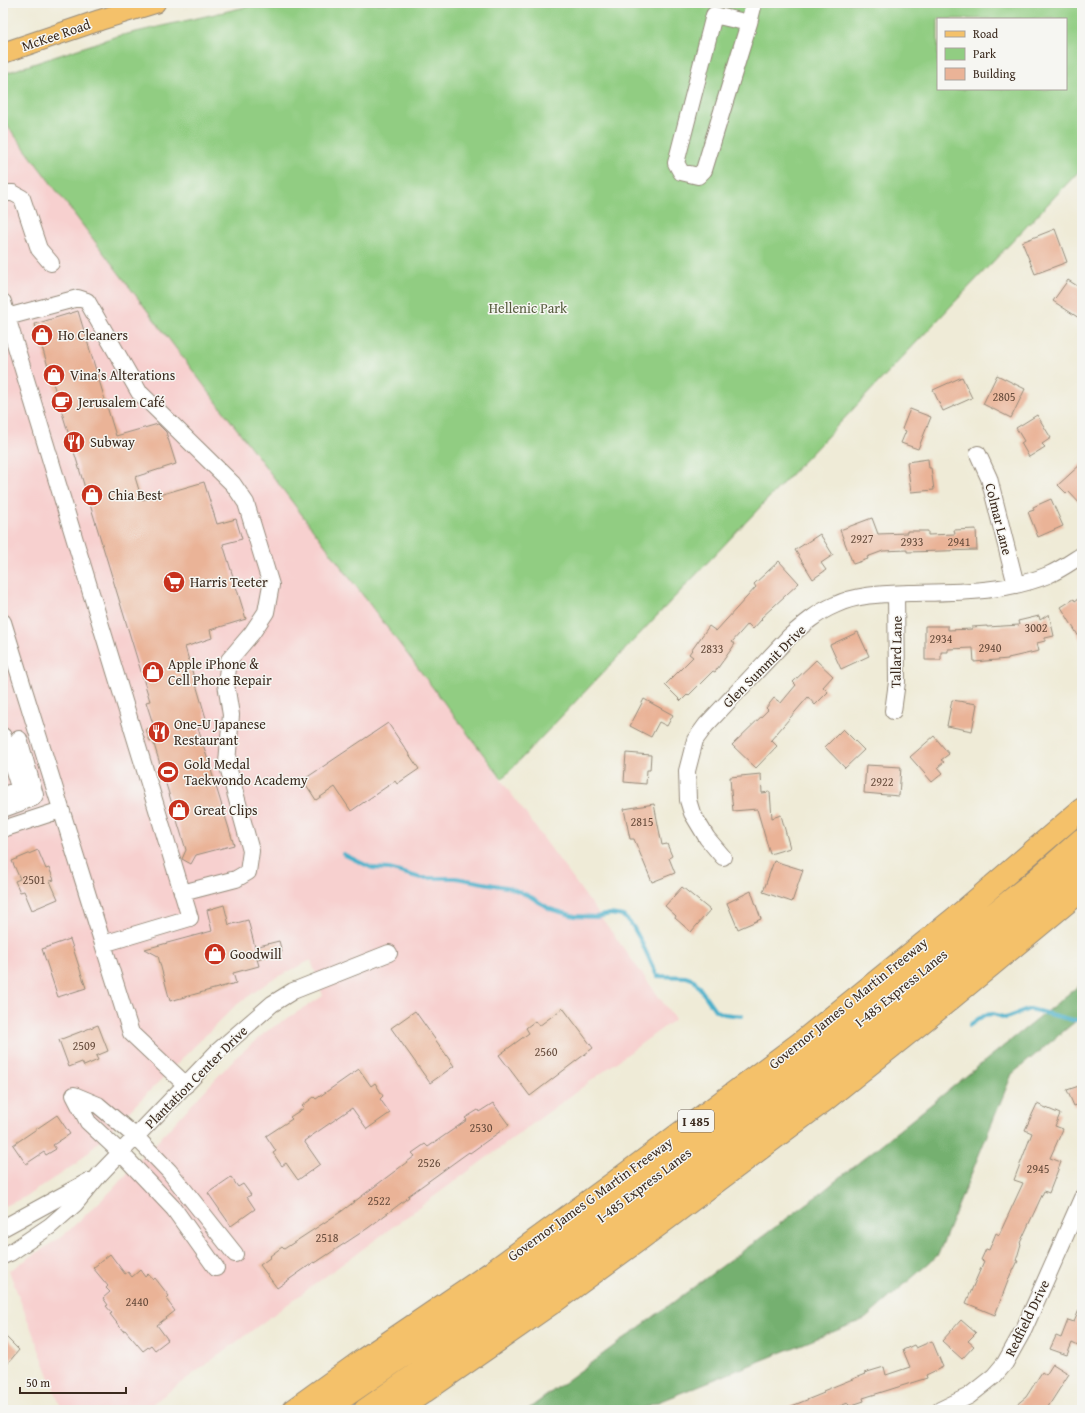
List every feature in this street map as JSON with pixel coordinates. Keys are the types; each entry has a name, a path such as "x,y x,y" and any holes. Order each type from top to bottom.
{"highway":[{"name":"Governor James G Martin Freeway","path":"293,1410 364,1359 492,1272 800,1043 961,913 1082,809"},
{"name":"I-485 Express Lanes","path":"325,1410 577,1236 823,1052 1038,878 1082,839"},
{"name":"I-485 Express Lanes","path":"364,1410 582,1257 768,1118 956,970 1082,864"},
{"path":"398,1410 555,1301 640,1239 817,1105 930,1016 1082,890"}],"main road":[{"name":"McKee Road","path":"3,53 104,18 155,3"}],"street":[{"path":"749,23 714,15 676,164 681,172 698,176 704,170 749,23 754,3"},
{"path":"6,191 22,198 39,249 51,263"},
{"path":"102,944 190,918 182,893 4,313 78,298 87,302 140,392 234,484 246,503 271,585 266,612 252,634 228,660 226,684 231,715 227,763 251,851 248,872 236,878 182,893"},
{"name":"Colmar Lane","path":"978,454 989,478 1016,585"},
{"name":"Glen Summit Drive","path":"723,857 707,838 692,814 688,800 688,771 695,740 706,725 790,636 818,613 835,604 881,594 979,591 1016,585 1049,574 1082,555"},
{"name":"Tallard Lane","path":"893,711 897,682 896,594"},
{"path":"3,622 102,944 131,1033 186,1085"},
{"path":"8,740 38,734"},
{"path":"3,795 20,790 8,740"},
{"path":"3,810 33,798 35,794 8,740"},
{"path":"3,829 61,810"},
{"name":"Plantation Center Drive","path":"3,1256 10,1253 50,1226 75,1204 99,1175 218,1051 272,1004 294,991 389,953"},
{"path":"216,1268 174,1209 121,1153 88,1122 74,1095 98,1105 136,1137 169,1171 235,1254"},
{"name":"Plantation Center Drive","path":"3,1228 99,1175"},
{"name":"Redfield Drive","path":"940,1410 974,1393 994,1376 1004,1363 1024,1329 1082,1198"}],"shaded area":[{"path":"3,119 414,660 675,1019 144,1410 62,1410 9,1271 64,1235 112,1190 235,1058 267,1031 323,996 311,960 271,980 235,1006 77,1163 25,1197 3,1207"}],"green space":[{"name":"Hellenic Park","path":"263,3 1082,3 1082,168 502,779 3,120 3,74 114,37"},
{"path":"1082,983 1082,1016 1012,1074 938,1255 865,1319 638,1410 527,1410 812,1200"}],"building":[{"path":"1055,229 1067,262 1035,274 1022,242"},
{"path":"1068,280 1082,289 1082,320 1053,301"},
{"path":"78,311 116,436 158,424 166,432 176,464 135,477 142,500 204,482 217,524 236,519 242,539 223,544 246,619 210,630 212,638 185,647 208,725 198,728 234,845 196,855 191,864 182,859 186,850 153,741 150,742 146,729 154,727 146,702 150,701 35,324"},
{"path":"997,375 1025,389 1011,418 983,404"},
{"path":"962,377 972,398 943,411 933,390"},
{"path":"910,409 931,417 918,449 901,443 906,431 902,429"},
{"path":"1037,415 1051,438 1042,444 1045,447 1029,457 1021,443 1024,441 1016,428"},
{"path":"928,459 929,468 931,468 934,490 911,492 907,462"},
{"path":"1082,463 1082,506 1068,491 1066,493 1058,485"},
{"path":"1051,499 1063,526 1038,537 1028,512 1034,510 1033,507"},
{"path":"872,518 878,534 907,533 907,531 928,531 928,535 955,534 954,530 976,529 977,550 907,552 907,550 883,551 867,557 868,559 853,564 840,530"},
{"path":"820,534 833,555 821,563 826,570 813,579 795,550"},
{"path":"779,561 799,583 761,618 762,619 753,629 748,624 732,642 735,644 715,672 713,671 681,701 665,685 693,657 689,654 709,626 716,631 756,587 754,584"},
{"path":"1082,596 1082,642 1061,607"},
{"path":"1049,614 1054,636 1045,638 1045,641 1037,643 1039,651 1008,659 974,662 973,648 948,649 948,652 941,652 941,660 925,660 925,626 948,626 948,630 972,629 972,627 1019,625 1018,621 1039,616 1040,620"},
{"path":"858,632 869,656 841,669 830,645"},
{"path":"816,660 833,676 823,687 828,692 815,705 808,697 771,740 777,746 756,768 732,745 768,710 766,708 774,698 781,703 796,685 793,682"},
{"path":"644,699 673,715 667,726 659,722 651,737 630,726"},
{"path":"952,700 977,704 972,731 947,726"},
{"path":"388,723 419,769 397,784 395,781 351,811 335,787 316,800 303,780"},
{"path":"843,729 864,750 845,768 825,747"},
{"path":"934,736 949,754 941,760 944,762 938,767 943,773 932,782 910,757"},
{"path":"626,753 651,755 650,770 647,770 646,784 624,782"},
{"path":"866,765 901,767 899,796 864,793"},
{"path":"761,774 762,793 770,792 772,818 781,815 790,848 770,854 757,809 733,811 730,777"},
{"path":"654,804 662,845 667,844 672,856 669,858 675,873 652,882 634,839 630,839 624,809"},
{"path":"38,850 46,869 49,868 54,880 50,881 58,899 32,910 24,891 20,892 15,881 20,879 12,861"},
{"path":"774,861 803,870 792,902 763,892"},
{"path":"682,887 710,910 691,932 675,918 676,916 665,906"},
{"path":"751,891 761,919 738,929 727,903"},
{"name":"Goodwill","path":"224,905 229,925 248,920 255,947 279,941 282,952 257,959 259,966 233,973 236,983 170,1001 158,956 145,949 212,931 207,910"},
{"path":"70,939 86,988 58,997 42,949"},
{"path":"563,1008 593,1048 530,1096 499,1055 529,1033 526,1028 535,1021 539,1026"},
{"path":"415,1011 454,1066 430,1083 391,1028"},
{"path":"98,1025 108,1051 96,1056 98,1060 84,1066 82,1062 69,1067 59,1040"},
{"path":"359,1069 371,1086 375,1083 383,1096 380,1099 390,1113 367,1129 352,1108 304,1141 320,1164 298,1180 286,1163 282,1166 273,1153 276,1151 266,1136 292,1119 290,1117 304,1108 302,1106 314,1097 316,1099"},
{"path":"1082,1085 1082,1103 1074,1106 1067,1090"},
{"path":"493,1103 509,1125 408,1196 409,1197 368,1228 315,1263 314,1262 277,1288 260,1265 271,1257 270,1256 282,1247 284,1249 342,1211 415,1156 412,1153 425,1144 428,1147 467,1120 465,1118 478,1110 479,1112"},
{"path":"1037,1104 1060,1114 1055,1126 1063,1129 1050,1158 1061,1162 1049,1193 1044,1191 1020,1243 1016,1261 1018,1261 1011,1273 995,1315 966,1303 984,1261 981,1260 986,1249 989,1250 996,1233 999,1235 1023,1183 1014,1180 1032,1133 1025,1130"},
{"path":"57,1115 70,1134 53,1145 56,1149 46,1155 44,1152 26,1164 13,1145"},
{"path":"231,1177 238,1187 243,1184 251,1195 247,1197 255,1209 231,1226 208,1193"},
{"path":"110,1254 125,1274 128,1272 132,1277 140,1270 145,1277 148,1274 153,1280 155,1278 169,1296 166,1299 175,1311 157,1325 168,1340 155,1350 151,1345 143,1351 125,1330 123,1331 106,1306 108,1305 103,1298 110,1292 106,1288 108,1286 93,1268"},
{"path":"1082,1303 1082,1348 1072,1343 1067,1355 1050,1349 1056,1336 1061,1338 1068,1320 1074,1322"},
{"path":"961,1320 976,1333 968,1341 974,1346 962,1359 942,1341"},
{"path":"3,1334 19,1350 3,1369"},
{"path":"932,1341 943,1367 926,1375 927,1378 863,1398 864,1401 849,1406 848,1403 829,1410 782,1410 824,1393 823,1391 865,1374 864,1373 884,1367 886,1375 910,1367 903,1350 914,1345 916,1348"},
{"path":"1053,1364 1069,1374 1046,1410 1010,1410 1026,1397 1042,1372 1046,1375"}],"waterway":[{"path":"343,854 372,868 389,869 421,878 456,878 511,888 531,897 550,909 575,916 596,917 610,914 623,916 632,925 657,976 686,977 694,980 715,1010 724,1014 742,1016"},
{"path":"970,1025 984,1015 993,1014 1006,1018 1030,1009 1072,1020 1082,1020"}],"place":[{"name":"Ho Cleaners","path":"42,335"},
{"name":"Vina’s Alterations","path":"54,375"},
{"name":"Jerusalem Café","path":"62,402"},
{"name":"Subway","path":"74,442"},
{"name":"Chia Best","path":"92,495"},
{"name":"Harris Teeter","path":"174,582"},
{"name":"Apple iPhone & Cell Phone Repair","path":"153,672"},
{"name":"One‐U Japanese Restaurant","path":"159,732"},
{"name":"Gold Medal Taekwondo Academy","path":"168,772"},
{"name":"Great Clips","path":"179,810"},
{"name":"Goodwill","path":"215,954"}]}
